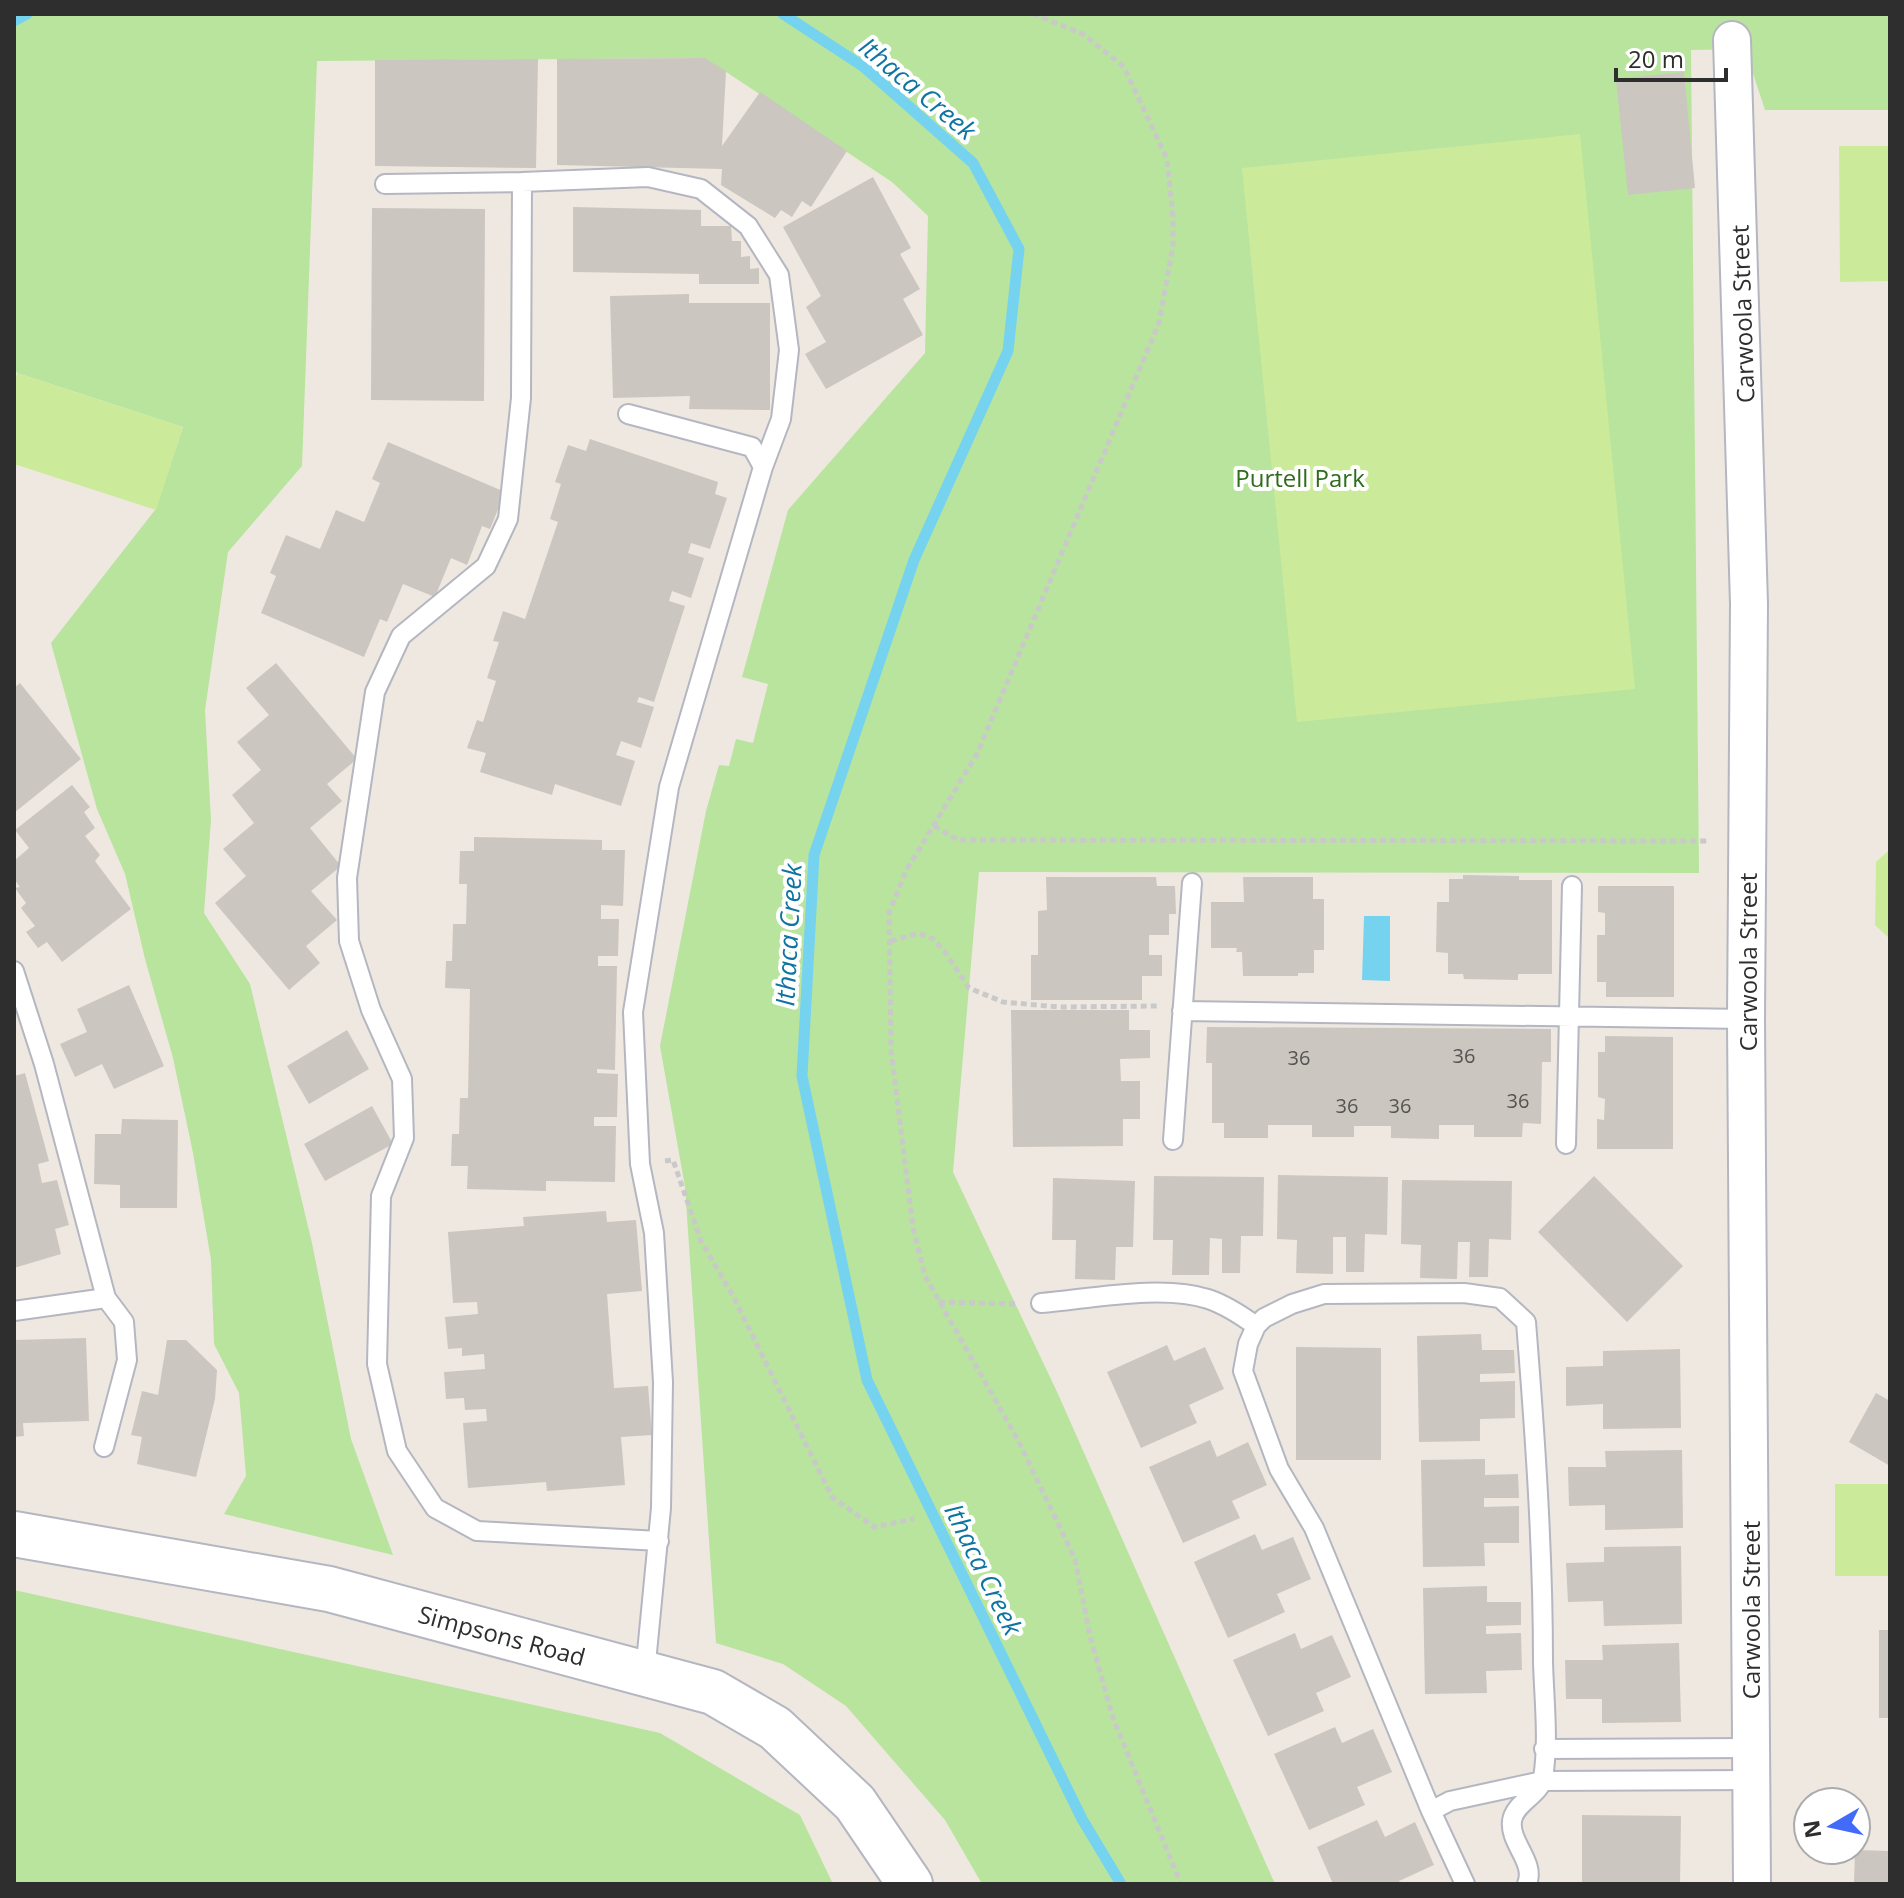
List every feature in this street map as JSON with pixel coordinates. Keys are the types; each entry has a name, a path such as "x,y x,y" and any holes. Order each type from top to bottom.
{"main road":[{"name":"Simpsons Road","path":"14,1534 329,1589 713,1692 775,1728 855,1803 910,1884"}],"street":[{"name":"Carwoola Street","path":"1732,40 1749,604 1746,1019 1752,1884"}],"lane":[{"path":"385,184 648,177 701,189 748,226 779,275 789,350 781,419 763,467 669,787 633,1012 640,1164 654,1233 663,1382 659,1541 645,1673"},
{"path":"522,182 521,398 508,519 486,566 401,636 375,692 347,878 349,941 371,1010 402,1079 404,1138 381,1196 377,1364 397,1451 435,1508 477,1531 659,1541"},
{"path":"628,414 752,447 763,467"},
{"path":"1173,1140 1192,883"},
{"path":"1566,1144 1572,886"},
{"path":"14,971 44,1064 106,1298 124,1322 127,1360 104,1447"},
{"path":"1183,1008 1746,1019"},
{"path":"1041,1303 1171,1291 1207,1298 1236,1311 1256,1326"},
{"path":"1465,1884 1431,1811 1314,1528 1279,1469 1243,1371 1248,1344 1256,1326 1264,1318 1292,1304 1324,1294 1464,1293 1500,1298 1526,1322 1543,1558 1544,1749 1542,1781 1514,1813 1511,1824 1513,1836 1525,1859 1530,1878 1527,1884"},
{"path":"14,1311 106,1298"},
{"path":"1544,1749 1752,1764"},
{"path":"1431,1811 1450,1801 1542,1781 1752,1764"}],"path":[{"path":"1033,14 1083,34 1124,67 1167,159 1173,246 1159,323 977,754 907,869 889,912 891,1049 913,1228 925,1276 1018,1440 1075,1559 1090,1636 1113,1718 1181,1884"},
{"path":"934,826 958,840 1747,841"},
{"path":"890,941 919,933 933,939 969,988 1003,1002 1059,1007 1183,1008"},
{"path":"640,1164 673,1160 701,1241 733,1296 832,1497 874,1527 914,1519"},
{"path":"939,1302 996,1305 1041,1303"}],"green space":[{"name":"Purtell Park","path":"27,14 1890,14 1890,110 1765,110 1745,49 1691,50 1699,873 979,872 953,1172 1058,1394 1275,1884 982,1884 945,1820 846,1706 783,1664 716,1643 685,1187 660,1046 706,811 719,765 729,766 736,739 753,743 768,684 742,677 788,510 925,353 928,216 892,182 705,58 317,61 302,466 228,552 205,710 211,820 204,913 250,984 312,1243 351,1439 393,1555 224,1514 246,1476 239,1393 214,1344 211,1260 193,1153 173,1058 125,874 97,809 51,643 155,510 183,427 17,373 14,367 14,21"},
{"path":"1580,134 1635,689 1297,722 1242,168"},
{"path":"1839,146 1890,146 1890,281 1840,282"},
{"path":"17,373 183,427 156,510 14,464 14,383"},
{"path":"1890,852 1890,939 1875,925 1876,862"},
{"path":"1835,1484 1890,1484 1890,1576 1835,1576"},
{"path":"14,1590 660,1733 800,1815 833,1884 14,1884"}],"water":[{"path":"1364,916 1390,916 1390,981 1362,980"}],"building":[{"path":"705,58 726,71 722,146 760,92 847,151 811,207 802,201 792,217 781,210 775,218 721,185 722,169 557,165 557,59"},
{"path":"538,59 536,168 375,166 375,60"},
{"path":"1684,72 1695,188 1628,195 1616,79"},
{"path":"873,177 911,248 900,254 920,289 903,299 923,335 826,389 805,354 826,342 806,307 821,296 783,227"},
{"path":"573,207 701,210 701,226 731,226 732,241 741,241 741,257 750,256 750,269 759,268 759,284 699,284 699,274 573,272"},
{"path":"372,208 485,209 484,401 371,400"},
{"path":"689,294 689,303 770,303 770,410 689,409 690,396 613,398 610,296"},
{"path":"590,439 718,482 715,494 727,498 710,549 691,543 688,553 704,558 691,598 672,591 669,601 685,606 654,702 639,697 637,702 654,707 641,748 621,741 616,755 635,761 621,806 555,784 552,795 480,772 486,753 467,748 477,720 483,722 496,681 487,678 499,642 493,641 503,611 525,619 558,522 550,519 561,484 555,482 568,445 586,451"},
{"path":"388,442 505,492 490,529 482,526 467,565 451,558 435,597 403,584 387,622 380,619 364,657 261,613 276,576 270,573 286,535 320,549 336,510 364,522 380,483 372,479"},
{"path":"276,663 357,759 327,784 342,801 310,828 341,866 311,891 337,920 306,946 320,963 289,990 215,903 246,876 223,849 254,823 232,795 261,770 237,742 269,715 246,688"},
{"path":"20,683 81,759 14,813 14,688"},
{"path":"72,785 90,807 84,812 95,828 85,836 100,855 95,861 131,909 62,962 47,942 38,948 26,932 35,926 21,908 26,903 15,888 20,887 14,879 14,861 29,848 15,830"},
{"path":"474,837 602,840 602,850 625,850 623,906 601,905 601,919 619,919 618,956 598,956 598,966 617,966 615,1070 597,1069 597,1073 618,1074 617,1117 594,1117 594,1126 616,1126 615,1182 546,1181 546,1191 467,1189 468,1166 451,1166 452,1134 459,1134 460,1098 468,1098 470,989 445,988 446,961 452,961 453,924 466,924 467,884 459,884 460,851 474,851"},
{"path":"1463,875 1552,880 1552,974 1518,974 1518,980 1464,979 1463,974 1448,974 1448,953 1436,952 1437,902 1449,902 1449,879 1463,879"},
{"path":"1046,877 1156,877 1157,886 1175,886 1176,914 1169,914 1169,935 1149,935 1149,955 1162,955 1162,976 1142,976 1142,1000 1031,1000 1031,955 1038,955 1038,911 1047,910"},
{"path":"1243,877 1313,877 1313,899 1324,899 1324,950 1314,950 1314,973 1243,976 1242,952 1236,952 1237,948 1211,948 1211,902 1244,902"},
{"path":"1598,886 1674,886 1674,997 1606,997 1606,982 1597,982 1597,935 1605,935 1605,913 1598,912"},
{"path":"129,985 164,1066 114,1089 102,1064 75,1077 60,1044 87,1032 77,1009"},
{"path":"1011,1010 1129,1010 1129,1030 1150,1030 1150,1058 1120,1059 1121,1081 1140,1081 1140,1119 1123,1119 1123,1146 1013,1147"},
{"path":"1207,1027 1551,1029 1551,1062 1542,1062 1541,1124 1523,1123 1522,1137 1474,1137 1474,1125 1439,1125 1439,1139 1391,1138 1391,1126 1354,1126 1354,1137 1312,1137 1312,1125 1268,1125 1268,1138 1224,1138 1224,1123 1212,1123 1212,1063 1206,1063"},
{"path":"347,1030 369,1069 309,1104 287,1066"},
{"path":"1605,1036 1673,1037 1673,1149 1597,1149 1597,1119 1604,1120 1605,1099 1598,1097 1598,1052 1605,1052"},
{"path":"25,1073 49,1161 38,1164 42,1183 57,1180 69,1225 55,1229 61,1254 14,1268 14,1076"},
{"path":"372,1106 393,1144 325,1181 304,1144"},
{"path":"122,1119 178,1120 177,1208 120,1208 120,1185 94,1184 95,1134 121,1134"},
{"path":"1278,1175 1388,1177 1387,1235 1365,1234 1364,1272 1346,1272 1346,1237 1333,1237 1333,1274 1296,1273 1297,1240 1277,1239"},
{"path":"1154,1176 1264,1177 1263,1236 1241,1236 1240,1273 1222,1273 1222,1239 1210,1238 1209,1275 1172,1275 1173,1240 1153,1240"},
{"path":"1594,1176 1683,1266 1627,1322 1538,1232"},
{"path":"1053,1178 1135,1181 1133,1247 1116,1247 1115,1280 1075,1279 1076,1240 1052,1240"},
{"path":"1402,1180 1512,1181 1511,1240 1489,1239 1488,1277 1469,1277 1470,1242 1458,1242 1457,1279 1420,1278 1421,1245 1401,1244"},
{"path":"606,1211 607,1222 636,1220 642,1291 607,1294 614,1388 648,1386 652,1435 621,1437 625,1485 547,1491 546,1482 468,1488 463,1423 487,1421 486,1409 465,1410 464,1398 446,1399 444,1372 485,1369 484,1354 462,1356 462,1348 448,1349 445,1317 478,1314 477,1302 453,1303 448,1232 524,1226 523,1217"},
{"path":"1481,1334 1482,1350 1514,1350 1515,1373 1480,1374 1480,1382 1515,1381 1515,1418 1480,1419 1480,1441 1419,1442 1417,1336"},
{"path":"86,1338 89,1421 23,1423 24,1436 14,1437 14,1340"},
{"path":"167,1340 186,1340 217,1370 215,1399 196,1477 137,1464 142,1437 131,1435 142,1391 158,1395"},
{"path":"1167,1345 1174,1361 1205,1347 1224,1389 1189,1405 1197,1423 1141,1448 1107,1372"},
{"path":"1296,1347 1381,1348 1381,1460 1296,1460"},
{"path":"1680,1349 1681,1428 1603,1429 1603,1404 1566,1406 1566,1367 1603,1366 1603,1351"},
{"path":"1876,1393 1890,1401 1890,1466 1849,1442"},
{"path":"1210,1440 1217,1457 1248,1442 1267,1485 1232,1501 1240,1518 1183,1543 1149,1467"},
{"path":"1682,1450 1683,1528 1605,1530 1605,1505 1569,1506 1568,1467 1606,1467 1605,1451"},
{"path":"1485,1459 1485,1475 1518,1474 1519,1498 1484,1498 1484,1507 1519,1506 1519,1543 1484,1543 1485,1566 1423,1567 1421,1460"},
{"path":"1255,1534 1262,1550 1293,1537 1311,1579 1277,1594 1285,1612 1228,1638 1194,1562"},
{"path":"1681,1546 1682,1624 1604,1626 1603,1601 1568,1602 1566,1563 1604,1562 1604,1547"},
{"path":"1487,1586 1487,1602 1521,1602 1521,1625 1486,1626 1486,1634 1521,1633 1522,1670 1486,1671 1487,1693 1425,1694 1423,1588"},
{"path":"1879,1630 1890,1630 1890,1718 1879,1718"},
{"path":"1295,1633 1301,1649 1332,1635 1351,1677 1316,1693 1324,1711 1268,1736 1233,1660"},
{"path":"1679,1643 1681,1722 1602,1723 1602,1699 1566,1699 1565,1660 1603,1660 1602,1645"},
{"path":"1335,1727 1342,1743 1373,1729 1392,1772 1357,1787 1365,1805 1309,1830 1274,1754"},
{"path":"1582,1815 1681,1816 1680,1884 1582,1884"},
{"path":"1377,1820 1385,1837 1415,1822 1434,1865 1399,1881 1401,1884 1333,1884 1317,1847"},
{"path":"1872,1850 1890,1851 1890,1884 1854,1884 1855,1866 1872,1866"}],"waterway":[{"name":"Ithaca Creek","path":"14,21 27,14"},
{"name":"Ithaca Creek","path":"783,14 864,67 973,163 1019,249 1008,351 914,560 814,855 802,1076 867,1380 1082,1819 1121,1884"}]}
